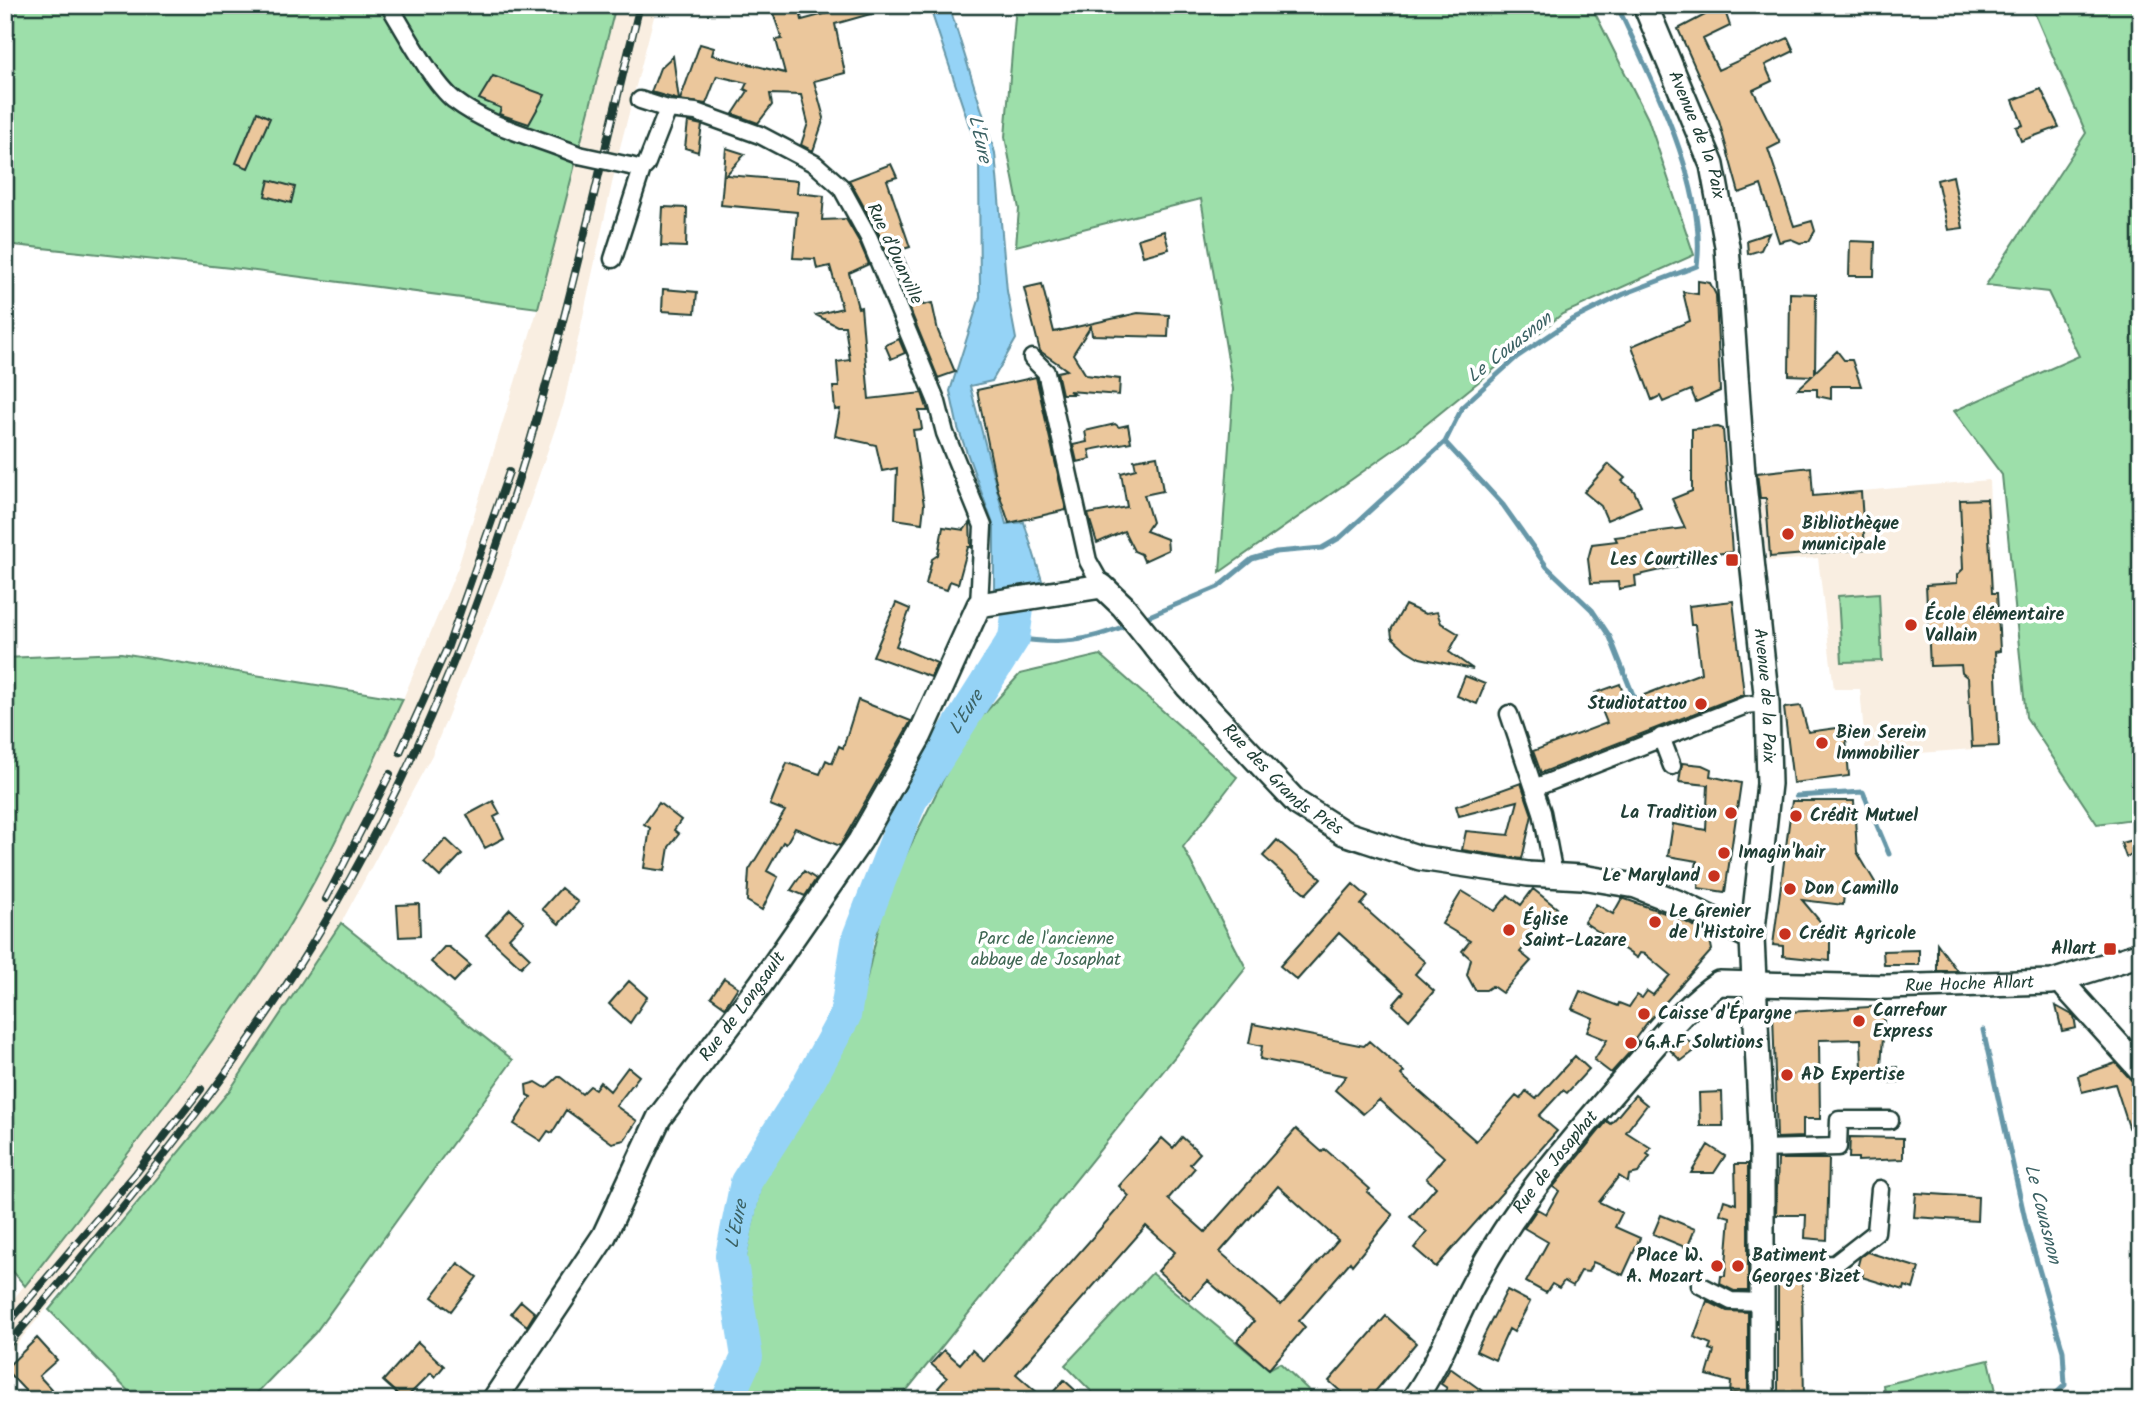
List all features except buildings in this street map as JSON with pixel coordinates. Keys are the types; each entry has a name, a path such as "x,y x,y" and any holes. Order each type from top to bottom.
{"street":[{"path":"390,5 418,52 452,98 486,120 579,155 636,167 646,165 668,109"},
{"name":"Avenue de la Paix","path":"1645,5 1712,165 1727,246 1743,474 1767,703 1769,784 1752,938 1762,1149 1762,1400"},
{"name":"Rue d'Ouarville","path":"640,100 668,109 696,112 760,135 815,163 841,187 869,238 983,526 984,603"},
{"path":"613,259 636,167"},
{"name":"Rue des Grands Près","path":"1032,358 1046,373 1088,561 1102,586 1123,606 1188,687 1297,803 1344,833 1420,858 1636,886 1682,904 1752,938"},
{"path":"984,603 1102,586"},
{"name":"Rue de Longsault","path":"494,1400 604,1236 659,1118 760,985 860,841 920,735 984,603"},
{"path":"1534,788 1746,705 1767,703"},
{"path":"1509,714 1542,812 1554,875"},
{"path":"1661,737 1672,766"},
{"name":"Rue Hoche Allart","path":"1754,984 1887,987 2052,982 2141,954"},
{"path":"2063,979 2066,987 2141,1070"},
{"name":"Rue de Josaphat","path":"1413,1400 1445,1348 1472,1287 1516,1212 1588,1120 1696,998 1719,983 1754,984"},
{"path":"1762,1149 1838,1147 1839,1120 1890,1120"},
{"path":"1764,1266 1835,1264 1876,1232 1880,1189"},
{"path":"1700,1286 1731,1301 1763,1302"}],"shaded area":[{"path":"616,5 657,5 617,159 579,150"},
{"path":"576,162 615,170 564,403 503,580 432,755 341,923 230,1090 5,1358 5,1310 161,1111 273,953 326,860 403,699 458,567 538,308"},
{"name":"École élémentaire Vallain","path":"1989,480 2000,747 1866,757 1860,689 1834,689 1818,558 1768,561 1758,500"}],"green space":[{"path":"5,5 616,5 538,308 240,269 5,244"},
{"path":"1016,5 1591,5 1648,119 1694,255 1562,314 1402,444 1220,572 1233,389 1201,199 1016,246 1019,209 1005,137"},
{"path":"2031,5 2141,5 2141,818 2097,824 2026,717 2002,475 1954,411 2079,356 2048,292 1986,285 2086,133"},
{"path":"1879,593 1882,661 1842,662 1838,596"},
{"path":"121,653 403,699 325,860 272,953 183,1081 25,1286 5,1262 5,658"},
{"name":"Parc de l'ancienne abbaye de Josaphat","path":"1100,655 1237,777 1183,847 1246,968 899,1400 736,1400 757,1361 745,1262 761,1182 859,1012 886,895 965,735 1020,674"},
{"path":"341,923 513,1060 315,1333 250,1400 137,1400 49,1310 230,1090"},
{"path":"1152,1273 1269,1369 1280,1363 1319,1400 1100,1400 1065,1365"},
{"path":"1989,1360 1998,1400 1885,1400 1883,1385"}],"water":[{"path":"929,5 949,5 995,153 1007,291 1016,339 992,381 970,386 1006,524 1024,522 1043,584 994,591 994,527 958,428 950,391 980,297 979,155"}],"waterway":[{"name":"Le Couasnon","path":"1142,619 1218,587 1252,559 1276,552 1322,548 1341,537 1445,442 1463,406 1517,357 1572,320 1624,294 1697,266 1698,235 1694,202 1685,168 1660,98 1617,5"},
{"name":"Le Couasnon","path":"1445,442 1503,505 1547,567 1592,610 1610,637 1635,700"},
{"name":"L'Eure","path":"727,1400 747,1357 731,1256 746,1182 804,1091 845,1016 858,937 911,801 1014,638 1021,586 1015,570"},
{"path":"1014,638 1073,640 1100,635 1130,624"},
{"name":"Le Couasnon","path":"1796,796 1863,792 1889,854"},
{"name":"Le Couasnon","path":"1983,1030 2027,1228 2063,1351 2065,1385 2049,1400"}],"railway":[{"path":"5,1348 147,1176 248,1042 343,891 400,781 451,668 516,487 537,419 573,281 640,5"},
{"path":"400,752 448,646 509,472"},
{"path":"326,899 390,774"},
{"path":"5,1327 136,1173 201,1089"}],"place":[{"name":"Bibliothèque municipale","path":"1788,534"},
{"name":"Les Courtilles","path":"1732,560"},
{"name":"École élémentaire Vallain","path":"1911,625"},
{"name":"Studiotattoo","path":"1701,704"},
{"name":"Bien Serein Immobilier","path":"1822,743"},
{"name":"La Tradition","path":"1731,813"},
{"name":"Crédit Mutuel","path":"1796,816"},
{"name":"Imagin'hair","path":"1724,853"},
{"name":"Le Maryland","path":"1714,876"},
{"name":"Don Camillo","path":"1790,889"},
{"name":"Le Grenier de l'Histoire","path":"1655,922"},
{"name":"Église Saint-Lazare","path":"1509,930"},
{"name":"Crédit Agricole","path":"1785,934"},
{"name":"Allart","path":"2110,949"},
{"name":"Caisse d'Épargne","path":"1644,1014"},
{"name":"Carrefour Express","path":"1859,1021"},
{"name":"G.A.F Solutions","path":"1631,1043"},
{"name":"AD Expertise","path":"1787,1075"},
{"name":"Place W. A. Mozart","path":"1717,1266"},
{"name":"Batiment Georges Bizet","path":"1738,1266"}]}
